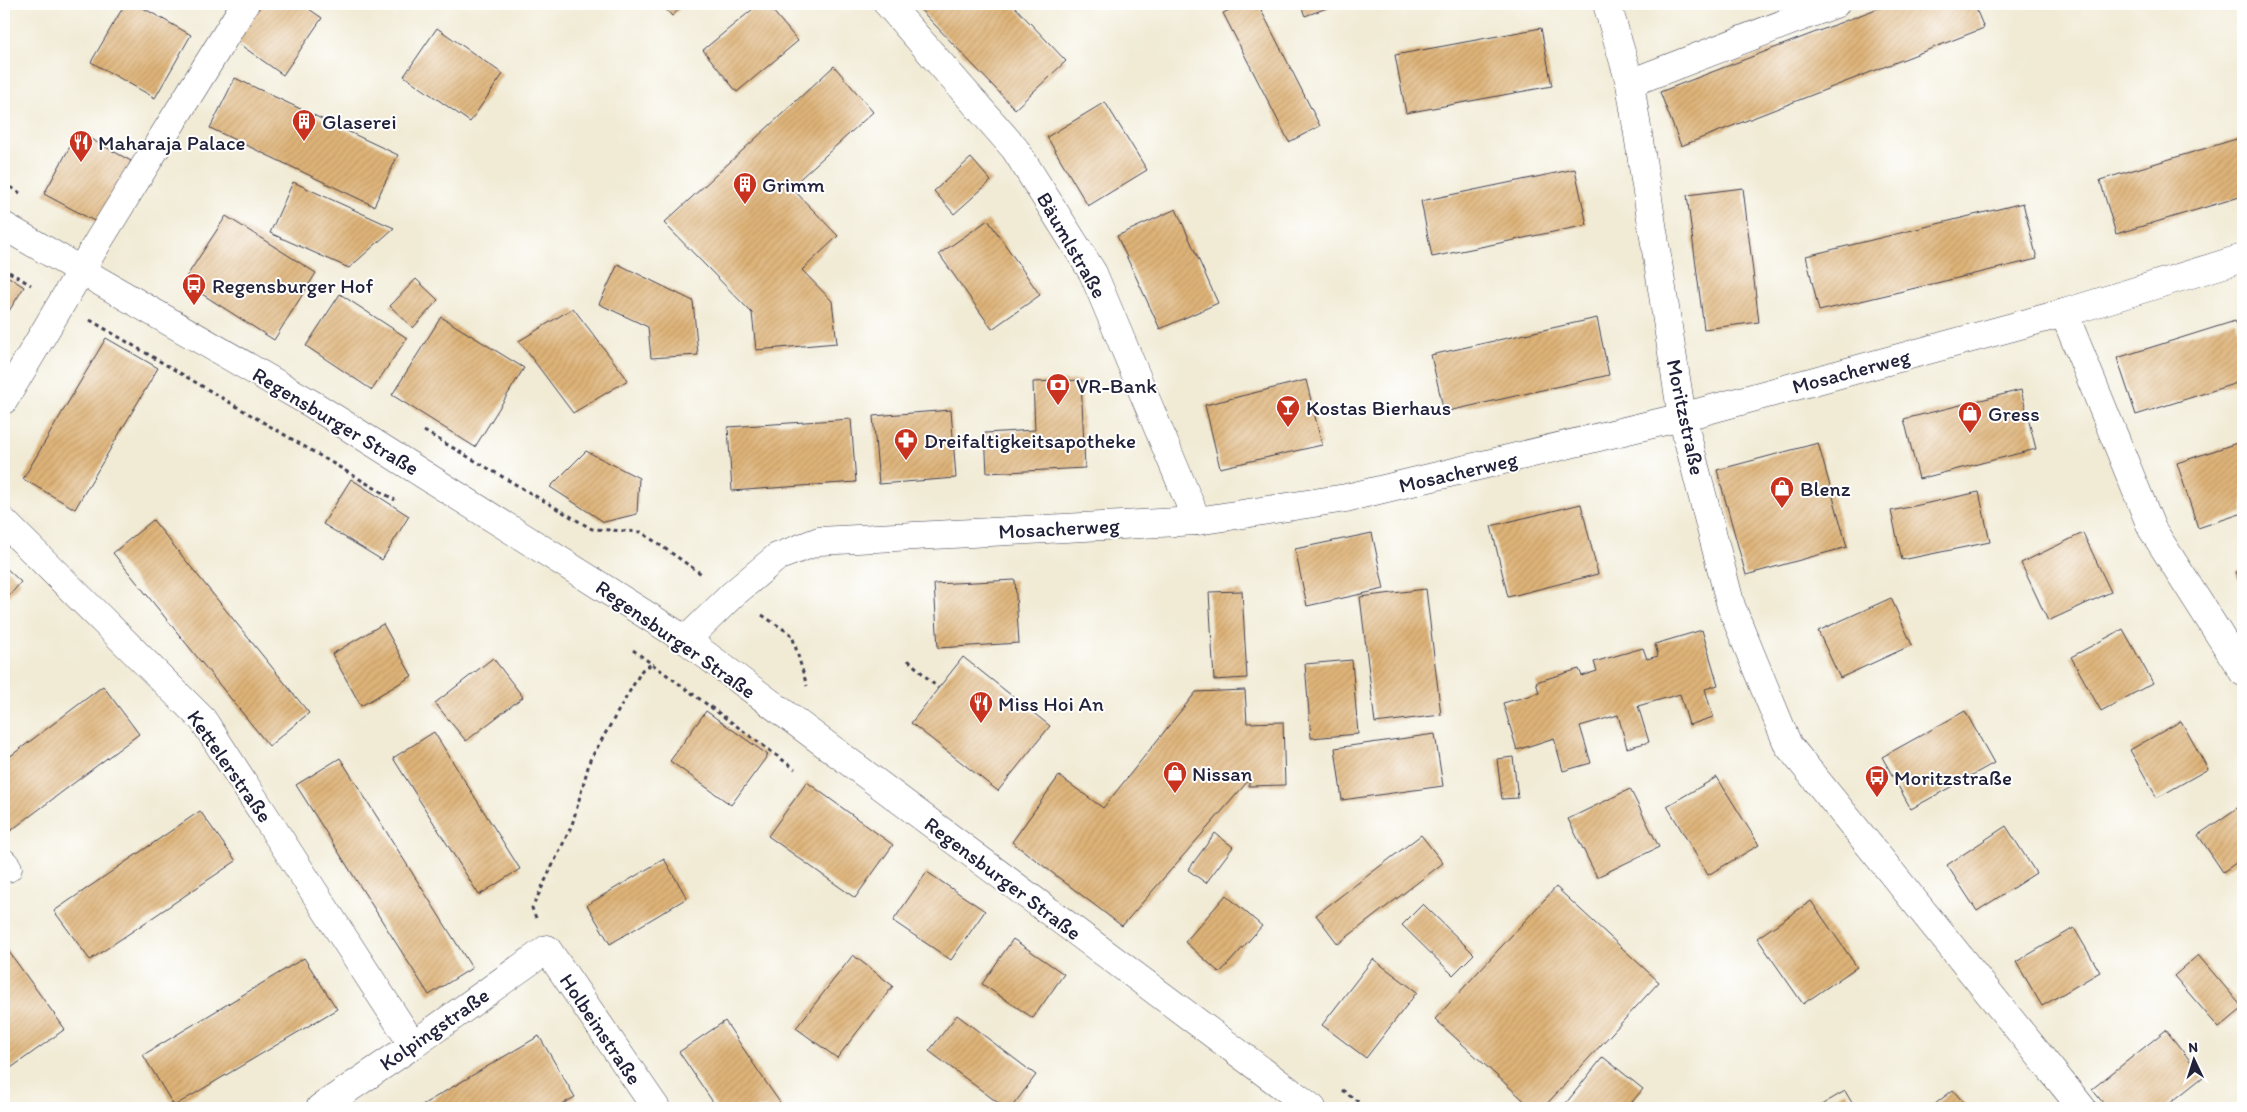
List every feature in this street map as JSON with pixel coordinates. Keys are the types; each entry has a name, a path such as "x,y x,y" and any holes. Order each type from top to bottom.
{"street":[{"path":"4,400 245,4"},
{"name":"Bäumlstraße","path":"888,4 1015,149 1093,273 1197,521"},
{"name":"Moritzstraße","path":"1607,4 1630,83 1682,417 1731,606 1788,745 2082,1108"},
{"path":"1630,83 1835,4"},
{"name":"Regensburger Straße","path":"4,226 312,404 686,640 1312,1108"},
{"name":"Mosacherweg","path":"686,640 732,595 777,557 819,541 1197,521 1346,498 1682,417 2064,313 2243,258"},
{"path":"2064,313 2152,529 2243,672"},
{"name":"Kettelerstraße","path":"4,522 203,720 413,1045"},
{"name":"Kolpingstraße","path":"320,1108 413,1045 547,949"},
{"name":"Holbeinstraße","path":"547,949 656,1108"}],"path":[{"path":"4,183 28,197"},
{"path":"4,269 402,504"},
{"path":"422,429 592,529 640,532 732,595"},
{"path":"547,949 532,908 572,825 590,760 642,670 686,640"},
{"path":"628,647 801,773"},
{"path":"908,660 938,688"}],"building":[{"path":"125,4 136,4 191,35 155,98 91,62"},
{"path":"262,4 302,4 322,18 283,75 235,41"},
{"path":"661,4 685,4 672,16"},
{"path":"759,4 767,4 798,41 737,92 703,50"},
{"path":"915,4 1012,4 1066,61 1015,109"},
{"path":"1242,4 1258,4 1320,126 1289,142 1223,13"},
{"path":"1300,4 1338,4 1305,16"},
{"path":"1889,4 1974,4 1984,28 1681,146 1660,92"},
{"path":"437,28 503,74 470,122 404,76"},
{"path":"1541,28 1552,86 1406,113 1395,55"},
{"name":"Grimm","path":"834,66 873,112 791,187 838,236 802,270 832,301 837,343 756,350 752,313 664,223"},
{"name":"Glaserei","path":"235,78 398,155 374,206 210,128"},
{"path":"1105,102 1147,170 1088,206 1047,137"},
{"path":"78,132 131,161 98,223 44,194"},
{"path":"2243,137 2243,196 2116,234 2100,180"},
{"path":"971,158 991,181 954,214 934,191"},
{"path":"1575,169 1587,225 1432,257 1421,201"},
{"path":"293,182 394,228 349,268 270,233"},
{"path":"1743,188 1759,322 1704,329 1687,195"},
{"path":"2023,203 2037,259 1819,311 1806,256"},
{"path":"1176,209 1218,303 1160,329 1117,236"},
{"path":"226,216 316,273 274,340 183,282"},
{"path":"988,220 1040,295 992,329 939,254"},
{"path":"618,264 693,301 698,355 651,358 648,327 599,304"},
{"path":"4,274 24,287 4,319"},
{"path":"416,279 438,300 413,328 390,306"},
{"path":"340,294 407,338 372,390 306,346"},
{"path":"573,308 628,380 573,413 519,341"},
{"path":"441,317 524,368 475,447 392,395"},
{"path":"1597,318 1609,375 1444,412 1431,355"},
{"path":"2235,321 2243,347 2243,381 2136,415 2117,358"},
{"path":"106,338 158,368 75,509 23,479"},
{"name":"VR-Bank","path":"1081,380 1085,468 987,473 985,433 1035,430 1033,382"},
{"path":"1306,380 1322,445 1220,468 1205,405"},
{"name":"Gress","path":"2021,390 2036,449 1919,479 1904,419"},
{"path":"951,410 956,478 879,484 873,416"},
{"path":"851,419 856,482 732,491 728,427"},
{"path":"2243,441 2243,513 2198,528 2177,463"},
{"name":"Blenz","path":"1818,443 1847,547 1746,575 1717,470"},
{"path":"586,451 639,478 637,514 604,522 550,487"},
{"path":"351,479 409,516 382,560 323,524"},
{"path":"1979,492 1990,542 1902,560 1891,511"},
{"path":"1581,504 1598,574 1508,597 1491,526"},
{"path":"153,520 309,713 269,746 113,553"},
{"path":"1372,533 1384,589 1307,606 1295,549"},
{"path":"2083,533 2111,592 2048,621 2021,563"},
{"path":"4,566 21,582 4,602"},
{"path":"2243,568 2243,589 2235,572"},
{"path":"1015,580 1019,643 938,648 934,584"},
{"path":"1426,589 1441,715 1375,723 1360,597"},
{"path":"1242,591 1247,678 1214,680 1209,592"},
{"path":"1891,598 1912,645 1840,678 1818,631"},
{"path":"383,624 412,676 361,706 332,654"},
{"path":"2123,629 2153,683 2101,711 2071,657"},
{"path":"1702,630 1718,685 1705,689 1713,717 1689,725 1680,694 1638,706 1649,742 1627,748 1618,715 1580,726 1591,763 1563,771 1554,738 1517,750 1503,703 1539,693 1536,682 1579,669 1582,676 1597,671 1594,662 1643,648 1647,659 1658,656 1655,644"},
{"name":"Miss Hoi An","path":"963,657 1050,726 998,791 911,723"},
{"path":"493,658 523,697 466,741 435,703"},
{"path":"1352,660 1358,734 1311,738 1305,664"},
{"path":"103,686 139,734 9,832 4,826 4,761"},
{"name":"Nissan","path":"1245,690 1247,723 1283,722 1285,785 1249,786 1249,780 1122,926 1012,842 1059,776 1103,808 1196,692"},
{"path":"706,711 768,755 731,805 670,761"},
{"path":"1965,711 1994,763 1911,809 1882,757"},
{"path":"2181,721 2208,769 2157,798 2130,750"},
{"path":"434,732 520,869 479,895 393,758"},
{"path":"1435,734 1443,786 1342,800 1335,748"},
{"path":"1513,757 1518,798 1502,799 1497,759"},
{"path":"340,758 472,968 429,995 296,785"},
{"path":"1717,777 1759,845 1708,875 1667,806"},
{"path":"807,782 893,845 855,898 768,836"},
{"path":"1630,789 1659,847 1597,877 1568,819"},
{"path":"2243,804 2243,858 2223,872 2198,835"},
{"path":"200,811 236,861 90,960 54,911"},
{"path":"2006,826 2036,873 1977,911 1947,865"},
{"path":"1215,833 1233,847 1206,883 1188,870"},
{"path":"1421,835 1443,863 1338,944 1316,915"},
{"path":"664,859 687,898 610,944 587,905"},
{"path":"927,872 985,911 951,960 893,921"},
{"path":"1556,887 1659,982 1543,1108 1532,1108 1435,1019"},
{"path":"1226,895 1262,926 1220,973 1185,942"},
{"path":"1811,901 1857,967 1803,1004 1757,938"},
{"path":"1423,904 1474,954 1453,975 1402,925"},
{"path":"2074,928 2100,972 2042,1006 2016,962"},
{"path":"1013,939 1064,974 1033,1018 982,984"},
{"path":"4,945 65,1029 4,1073"},
{"path":"853,955 893,986 837,1058 796,1028"},
{"path":"2198,955 2243,1008 2219,1028 2174,976"},
{"path":"304,958 337,1009 174,1106 143,1055"},
{"path":"1373,959 1417,992 1366,1058 1322,1025"},
{"path":"957,1015 1036,1075 1011,1108 1005,1108 929,1051"},
{"path":"725,1021 784,1108 717,1108 679,1052"},
{"path":"2166,1030 2203,1077 2164,1108 2107,1108 2092,1089"},
{"path":"539,1036 575,1097 555,1108 417,1108"},
{"path":"1603,1057 1643,1089 1627,1108 1562,1108"},
{"path":"1953,1090 1968,1108 1930,1108"},
{"path":"1845,1091 1855,1108 1816,1108"}],"place":[{"name":"Glaserei","path":"304,142"},
{"name":"Maharaja Palace","path":"81,163"},
{"name":"Grimm","path":"745,205"},
{"name":"Regensburger Hof","path":"194,306"},
{"name":"VR-Bank","path":"1058,406"},
{"name":"Kostas Bierhaus","path":"1288,428"},
{"name":"Gress","path":"1970,434"},
{"name":"Dreifaltigkeitsapotheke","path":"906,461"},
{"name":"Blenz","path":"1782,509"},
{"name":"Miss Hoi An","path":"981,724"},
{"name":"Nissan","path":"1175,794"},
{"name":"Moritzstraße","path":"1877,798"}]}
